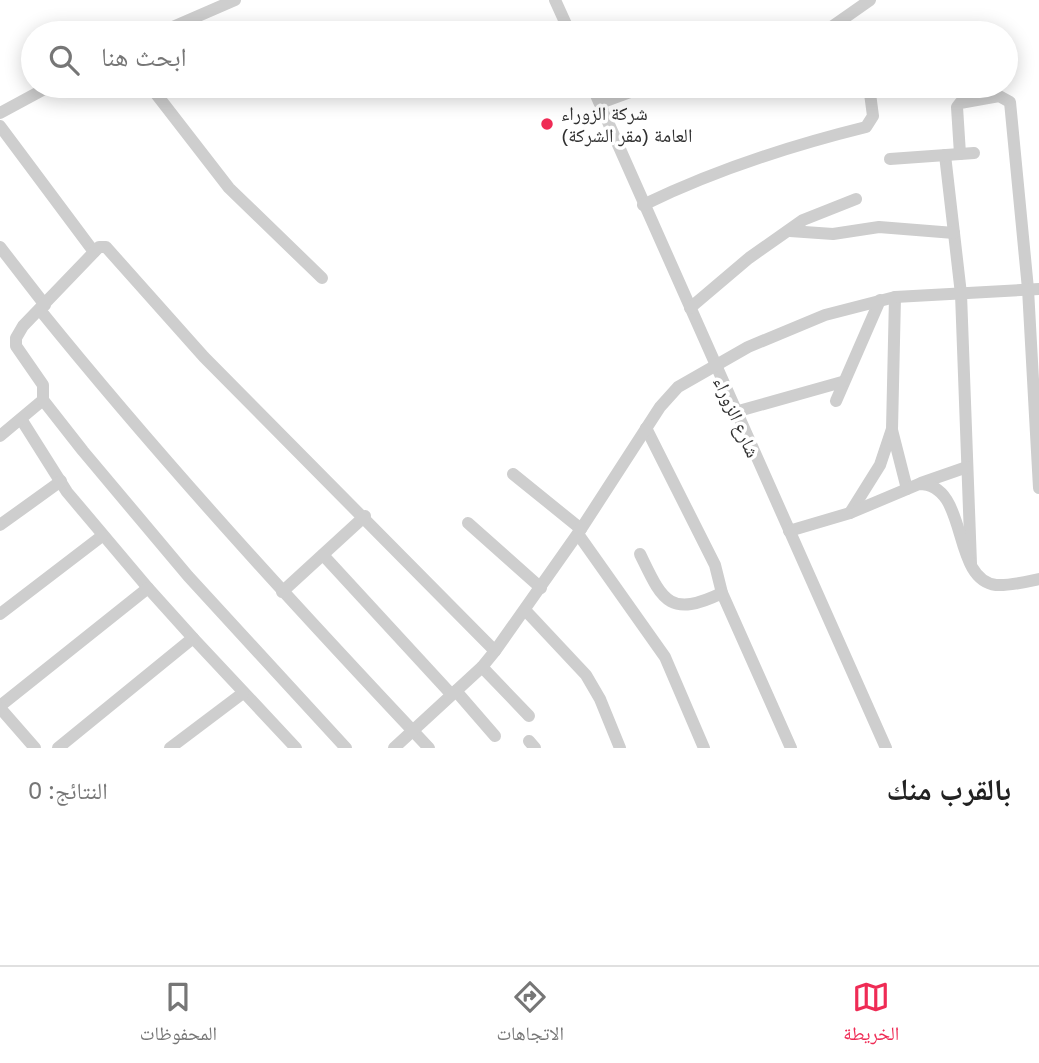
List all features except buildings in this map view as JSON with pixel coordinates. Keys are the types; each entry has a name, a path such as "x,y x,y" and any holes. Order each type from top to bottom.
{"street":[{"path":"187,21 235,0"},
{"path":"555,0 565,21"},
{"path":"843,21 870,0"},
{"path":"0,113 28,98"},
{"path":"159,98 229,188 322,278"},
{"name":"شارع الزوراء","path":"598,98 714,366 886,748"},
{"path":"600,103 614,98"},
{"path":"643,205 729,167 809,141 866,127 873,116 871,98"},
{"path":"960,154 957,107 960,103 988,98"},
{"path":"1003,98 1010,102 1033,289 1039,488"},
{"path":"0,126 94,252"},
{"path":"890,159 974,153"},
{"path":"945,155 961,294 971,564"},
{"path":"690,308 749,258 803,220 856,199"},
{"path":"790,231 833,233 879,227 954,233"},
{"path":"0,247 122,411 282,592 429,748"},
{"path":"346,748 188,576 43,400 43,385 22,357 16,338 23,326 99,247 106,247 204,357 365,516 495,651"},
{"path":"394,748 482,667 495,651 526,611 646,428 678,387 748,347 825,315 895,297 1033,289"},
{"path":"850,513 880,465 892,429 895,297"},
{"path":"836,401 880,300"},
{"path":"735,412 842,382"},
{"path":"0,436 43,400"},
{"path":"21,419 61,481 102,536 292,747"},
{"path":"646,428 715,565 722,593 791,748"},
{"path":"892,429 913,486"},
{"path":"789,531 850,513 967,467"},
{"path":"513,474 579,531 664,657 704,748"},
{"path":"0,525 61,481"},
{"path":"913,486 937,486 947,499 971,564 981,578 995,584 1039,579"},
{"path":"282,592 365,516"},
{"path":"468,523 541,588"},
{"path":"0,614 102,536"},
{"path":"640,554 661,597 684,605 722,593"},
{"path":"323,555 495,736"},
{"path":"35,748 0,707 148,588"},
{"path":"526,611 586,675 600,699 620,748"},
{"path":"58,748 193,638"},
{"path":"482,667 529,716"},
{"path":"170,748 243,693"}],"place":[{"name":"شركة الزوراء العامة (مقر الشركة)","path":"547,124"}]}
